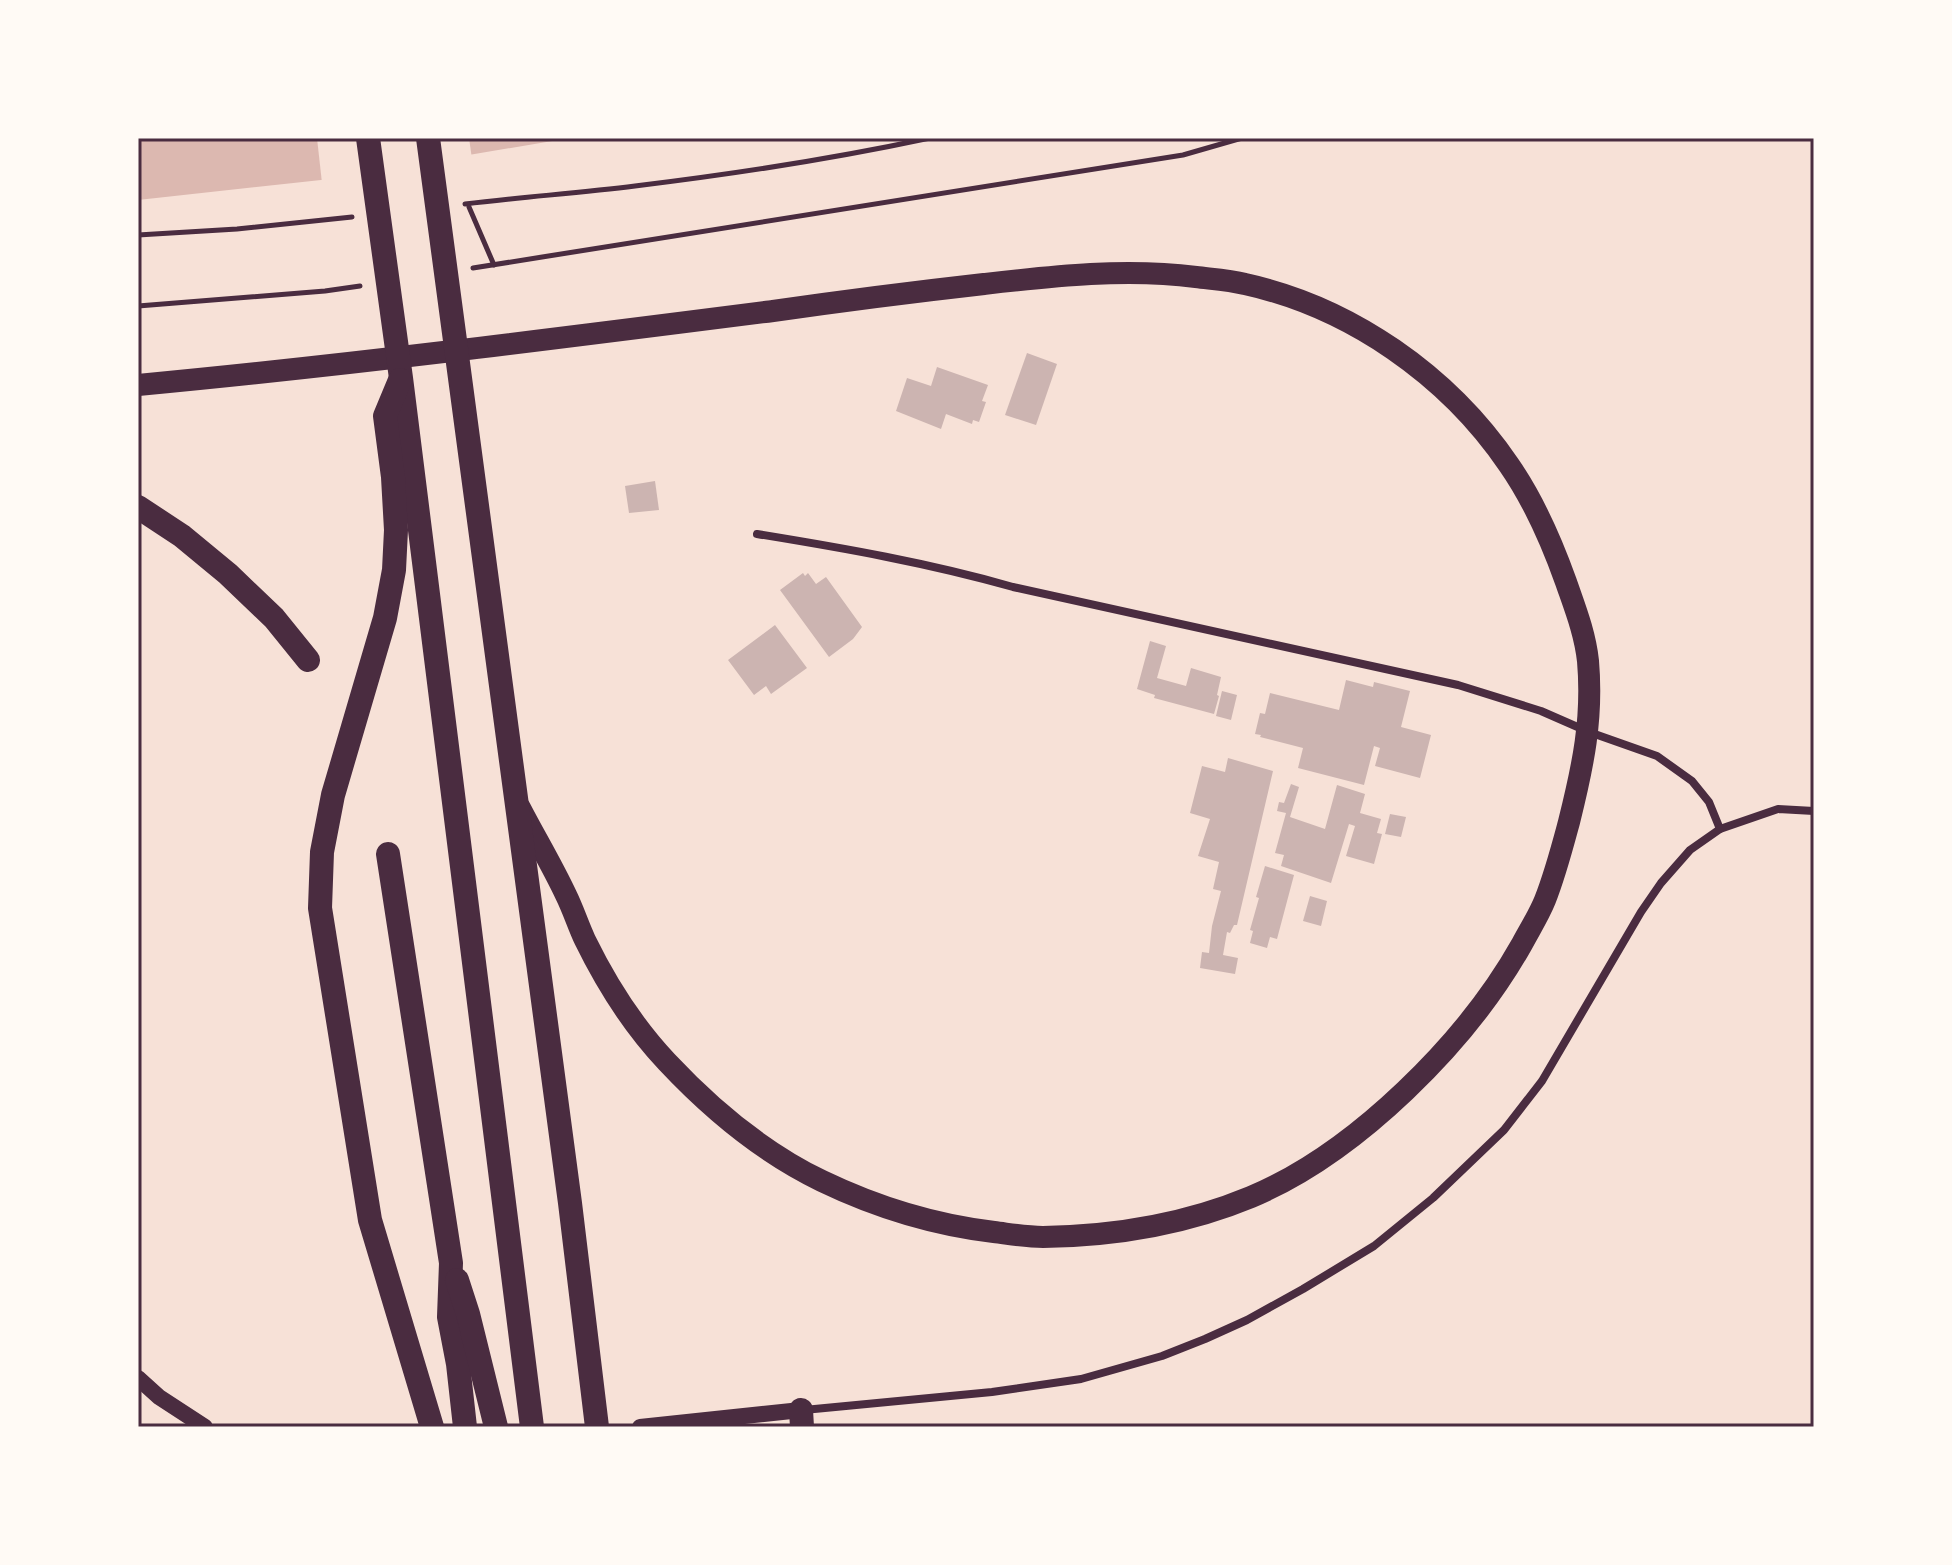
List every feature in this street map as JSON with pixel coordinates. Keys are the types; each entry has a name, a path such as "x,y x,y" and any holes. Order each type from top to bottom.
{"highway":[{"path":"368,138 401,378 403,476 532,1427"},
{"path":"428,138 597,1427"},
{"path":"138,385 559,339 1071,274 1157,272 1242,283 1306,302 1372,335 1420,369 1466,411 1499,450 1531,497 1555,552 1582,629 1588,662 1589,732 1562,850 1543,906 1502,980 1451,1042 1386,1110 1321,1159 1255,1195 1185,1220 1112,1232 1036,1237 962,1228 882,1206 817,1179 756,1141 704,1099 661,1057 624,1008 589,948 565,893 517,803"},
{"path":"403,476 394,570 385,618 333,795 322,852 320,908 370,1220 432,1427"},
{"path":"138,507 182,536 228,574 274,618 308,660"},
{"path":"388,854 451,1263 468,1314 465,1427"},
{"path":"468,1363 496,1427"}],"main road":[{"path":"138,1378 159,1397 205,1427"},
{"path":"640,1427 802,1419"}],"street":[{"path":"757,534 959,571 1013,587 1458,685 1541,711 1657,756 1692,781 1709,802 1720,829"},
{"path":"802,1419 1108,1373 1205,1339 1303,1289 1374,1246 1433,1198 1504,1130 1542,1081 1641,912 1690,850 1720,829 1778,809 1814,811"}],"path":[{"path":"452,205 774,167 930,138"},
{"path":"467,269 1183,155 1242,138"},
{"path":"468,203 494,265"},
{"path":"138,235 362,216"},
{"path":"138,306 325,291 369,284"}],"shaded area":[{"path":"138,138 570,138 321,180 138,200"}],"pier":[{"path":"317,138 469,138 472,159 322,183"}],"building":[{"path":"1027,353 1057,364 1036,425 1005,415"},
{"path":"937,367 988,385 979,422 973,420 972,424 946,414 941,429 896,411 907,378 931,386"},
{"path":"655,481 659,510 629,513 625,486"},
{"path":"803,573 805,576 808,573 816,584 826,577 862,627 853,639 829,657 780,590"},
{"path":"775,625 807,668 771,694 766,686 754,695 728,660"},
{"path":"1150,641 1166,646 1157,678 1186,686 1191,668 1221,677 1214,714 1154,698 1155,695 1137,689"},
{"path":"1346,680 1373,687 1374,682 1410,691 1401,727 1431,735 1420,778 1375,766 1380,748 1374,746 1364,785 1298,768 1303,748 1255,734 1260,713 1265,714 1270,693 1339,710"},
{"path":"1222,691 1237,695 1231,720 1216,716"},
{"path":"1228,758 1273,771 1237,925 1230,933 1227,932 1223,955 1238,958 1235,974 1200,968 1202,952 1209,953 1221,891 1213,889 1219,862 1198,856 1210,819 1190,813 1202,766 1225,772"},
{"path":"1291,784 1299,787 1290,817 1325,829 1337,785 1365,794 1360,813 1381,819 1377,833 1382,834 1374,864 1346,856 1355,826 1349,824 1331,883 1281,866 1284,855 1275,853 1286,813 1277,811 1279,802 1284,803"},
{"path":"1390,814 1406,817 1401,837 1385,834"},
{"path":"1265,866 1294,875 1277,939 1270,937 1267,948 1250,943 1253,931 1250,930 1259,898 1256,897"},
{"path":"1310,896 1327,901 1321,926 1303,921"}]}
